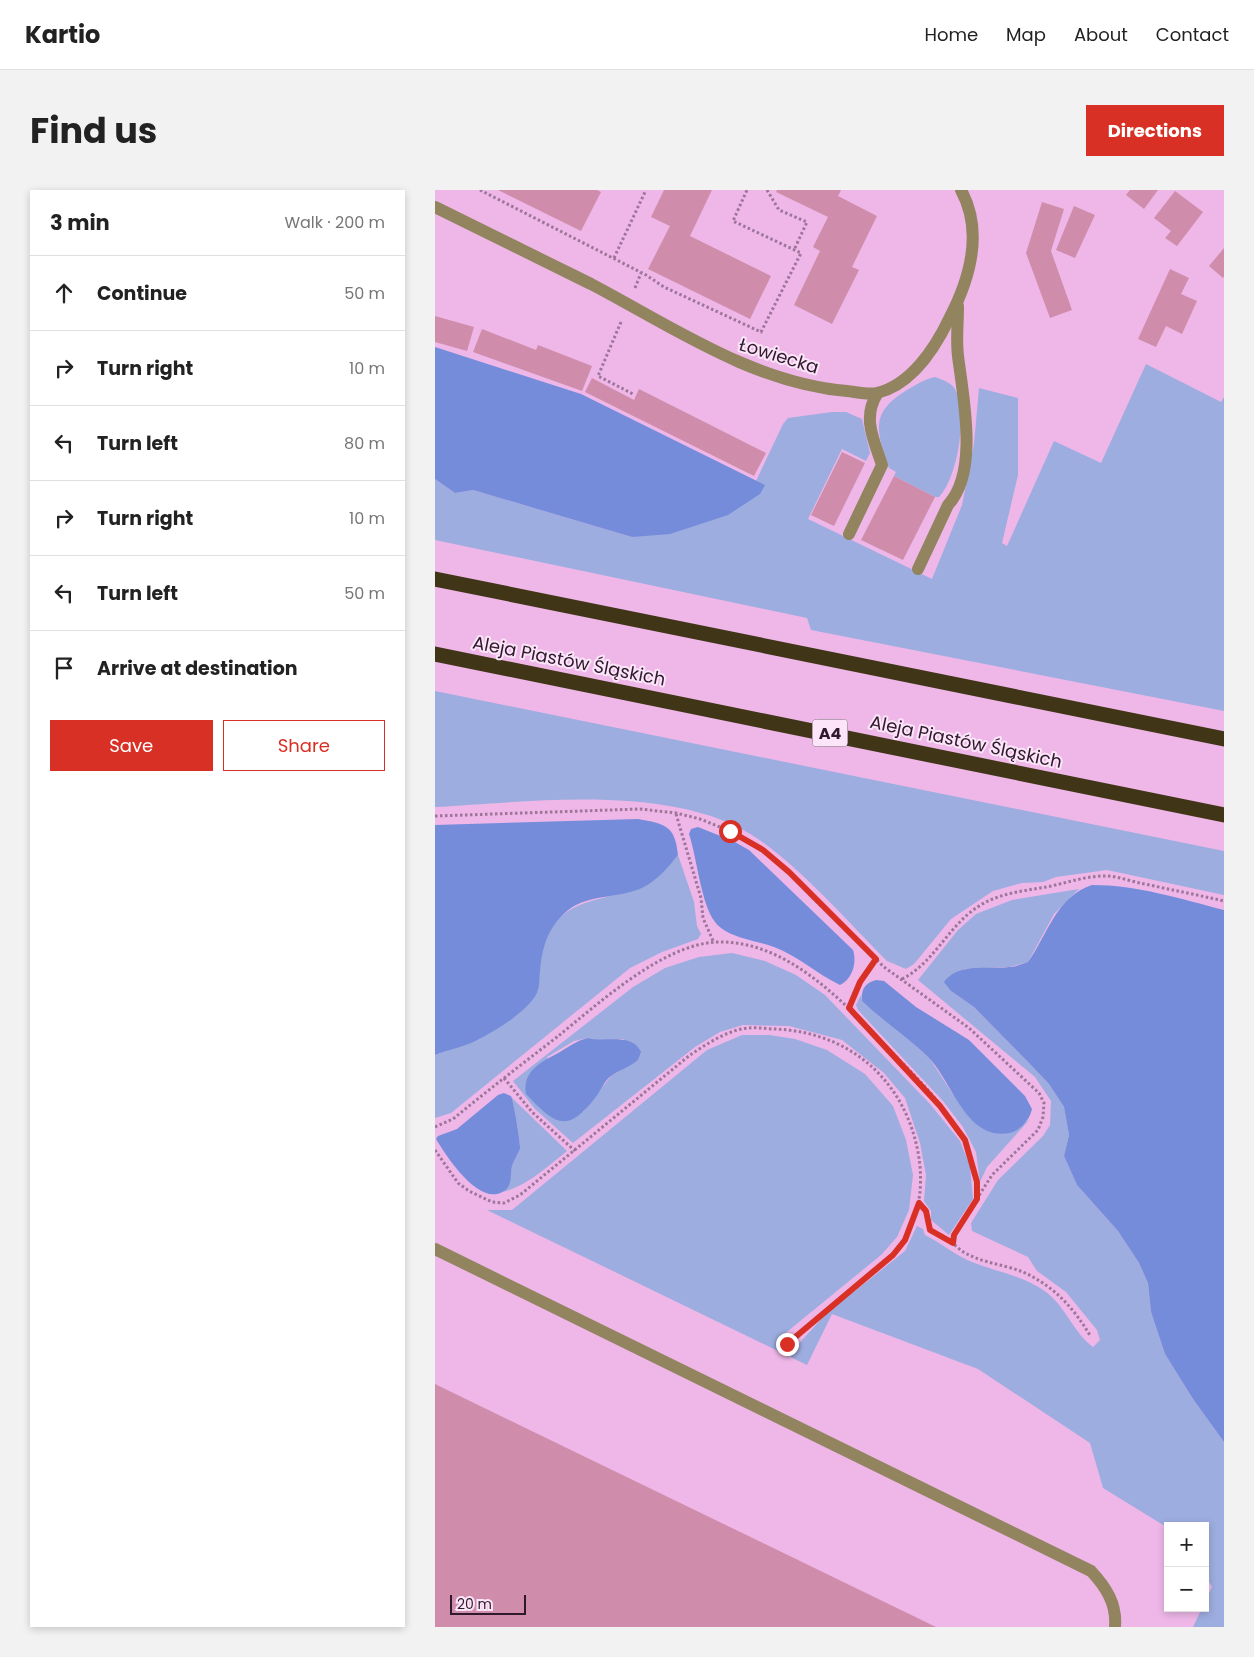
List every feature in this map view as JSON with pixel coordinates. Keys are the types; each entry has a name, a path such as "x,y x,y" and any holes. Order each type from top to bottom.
{"highway":[{"path":"435,579 1224,738"},
{"name":"Aleja Piastów Śląskich","path":"435,654 1224,814"}],"street":[{"path":"849,534 882,465 870,426 869,414 877,394 903,381 920,364 942,333 958,301 971,268 973,238 971,211 961,190"},
{"name":"Łowiecka","path":"435,207 629,305 737,363 773,376 835,390 877,394"},
{"path":"918,569 947,505 955,496 966,450 966,409 958,354 958,301"},
{"path":"435,1249 1091,1571 1106,1587 1116,1614 1115,1627"}],"path":[{"path":"480,190 614,258 664,287 761,332 801,253 733,221 747,190"},
{"path":"614,258 646,190"},
{"path":"767,190 779,210 807,222 794,250"},
{"path":"633,394 598,376 641,273"},
{"path":"435,816 640,809 676,813 700,819 730,831 763,850 789,872 876,959 969,1028 1024,1077 1039,1093 1044,1103 1043,1116 1038,1130 992,1176 954,1235 953,1243"},
{"path":"676,813 701,898 703,918 714,943"},
{"path":"902,979 912,974 929,959 953,928 971,912 981,904 1006,894 1047,887 1061,882 1108,876 1224,901"},
{"path":"435,1127 453,1119 648,966 702,944 741,945 764,951 786,961 811,977 849,1008 940,1106 965,1140 977,1182 977,1199"},
{"path":"849,1008 860,982 876,959"},
{"path":"435,1150 458,1183 469,1192 492,1202 504,1203 520,1195 690,1055 709,1043 748,1028 794,1030 843,1046 865,1061 900,1099 911,1123 922,1174 919,1203 905,1240 893,1255 787,1344"},
{"path":"505,1078 532,1112 575,1150"},
{"path":"919,1203 926,1211 930,1230 953,1243 958,1249 969,1255 1022,1272 1047,1284 1064,1299 1091,1337"}],"shaded area":[{"path":"435,347 581,394 765,485 760,494 728,515 670,534 632,537 473,490 455,493 435,479"},
{"path":"1146,364 1221,402 1224,397 1224,711 811,630 807,618 435,540 435,479 455,493 473,490 632,537 764,485 756,481 783,424 788,418 846,412 862,419 870,453 866,461 842,449 808,519 932,579 962,505 974,444 979,388 1018,398 1018,475 1002,543 1007,546 1054,441 1101,463"},
{"path":"935,377 949,383 955,389 961,414 961,429 956,461 946,488 939,497 935,497 894,476 896,472 889,468 879,433 881,415 895,398 924,381"},
{"path":"435,691 1224,851 1224,895 1107,870 1056,877 1043,882 1022,883 993,891 951,919 914,964 906,969 887,961 841,913 775,852 758,839 724,821 686,809 645,803 601,800 558,800 435,807"},
{"path":"638,819 662,825 671,832 677,845 678,855 672,863 653,881 640,889 586,901 567,911 560,917 547,938 542,954 538,990 528,1006 499,1028 479,1039 467,1045 435,1055 435,825"},
{"path":"698,827 733,841 749,850 853,950 854,965 848,979 840,985 783,951 734,935 715,922 706,904 689,834 691,829"},
{"path":"678,855 694,902 697,926 701,934 698,939 662,952 630,968 451,1113 435,1118 435,1055 446,1051 538,991 541,950 549,931 557,921 575,907 630,891 646,883 667,867"},
{"path":"1092,885 1142,890 1224,910 1224,1442 1193,1399 1165,1354 1151,1312 1148,1283 1139,1263 1118,1231 1077,1185 1064,1156 1069,1135 1064,1107 1049,1084 1029,1063 974,1007 951,991 944,982 950,976 966,969 1011,967 1028,962 1061,907 1070,898"},
{"path":"1079,889 1054,914 1028,962 1010,967 964,969 951,991 974,1007 1029,1063 1049,1084 1064,1107 1069,1135 1064,1156 1077,1185 1118,1231 1139,1263 1148,1283 1151,1312 1165,1354 1193,1399 1224,1442 1224,1627 1193,1627 1200,1612 1209,1612 1209,1593 1212,1587 1209,1582 1209,1522 1164,1522 1164,1526 1103,1488 1090,1443 978,1369 832,1314 807,1365 487,1210 512,1210 707,1050 742,1035 769,1035 795,1039 827,1050 865,1074 893,1106 906,1140 913,1175 909,1210 897,1237 881,1255 777,1340 785,1349 794,1349 825,1315 905,1251 917,1226 923,1229 925,1235 966,1259 981,1266 1020,1278 1046,1292 1093,1347 1100,1340 1097,1330 1066,1292 1037,1271 1028,1257 972,1231 971,1223 998,1180 1043,1136 1050,1125 1051,1101 1035,1077 918,980 958,930 976,914 1012,900"},
{"path":"732,953 765,961 796,975 825,995 930,1104 960,1141 970,1166 973,1199 949,1235 931,1220 931,1211 924,1201 926,1175 920,1143 905,1098 884,1073 842,1040 789,1026 743,1025 720,1032 695,1047 573,1143 535,1109 513,1081 633,987 665,968 699,957","holes":["588,1038 599,1041 623,1039 640,1052 638,1060 611,1076 583,1112 547,1057 574,1041"]},
{"path":"876,980 884,981 916,1007 969,1040 1025,1096 1032,1109 1024,1124 1010,1133 995,1133 982,1128 971,1119 929,1058 862,1001 862,993 865,987"},
{"path":"861,995 862,1001 930,1059 954,1096 1013,1132 1030,1119 987,1167 980,1182 976,1152 963,1127 943,1101 858,1010 856,1005"},
{"path":"588,1038 625,1040 637,1046 641,1052 638,1060 614,1074 604,1083 585,1110 576,1117 568,1121 552,1118 526,1094 527,1079 535,1067 573,1044"},
{"path":"504,1093 511,1096 512,1099 520,1149 513,1163 509,1185 504,1191 495,1194 485,1192 465,1178 447,1157 436,1139 438,1136 457,1129 498,1095"},
{"path":"511,1097 567,1151 529,1180 503,1192 509,1183 513,1163 520,1148 517,1122"}],"building":[{"path":"498,190 597,190 601,192 581,231"},
{"path":"664,190 712,190 690,236 771,276 750,319 648,269 670,226 651,217"},
{"path":"777,190 841,190 838,196 877,216 852,267 859,270 832,324 794,305 820,251 813,247 828,217 776,192"},
{"path":"1130,190 1158,190 1144,209 1126,195"},
{"path":"1175,191 1203,212 1177,246 1165,238 1171,231 1154,218"},
{"path":"1042,202 1064,209 1051,251 1072,310 1050,318 1026,253"},
{"path":"1074,206 1095,215 1075,258 1056,250"},
{"path":"1224,248 1224,276 1223,278 1209,266"},
{"path":"1170,269 1189,278 1181,294 1197,301 1182,334 1166,326 1156,347 1138,339"},
{"path":"435,316 474,327 467,351 435,342"},
{"path":"482,329 536,350 538,345 592,366 582,391 473,352"},
{"path":"592,378 634,400 639,389 766,453 754,476 585,392"},
{"path":"842,452 865,463 834,526 811,515"},
{"path":"894,476 935,497 903,560 861,540"},
{"path":"435,1384 936,1627 435,1627"}],"route":[{"path":"730,831 763,850 789,872 876,959 865,972 849,1008 891,1051 953,1122 965,1140 973,1161 977,1182 977,1199 954,1235 953,1243 930,1230 926,1211 919,1203 905,1240 893,1255 787,1344"}]}
